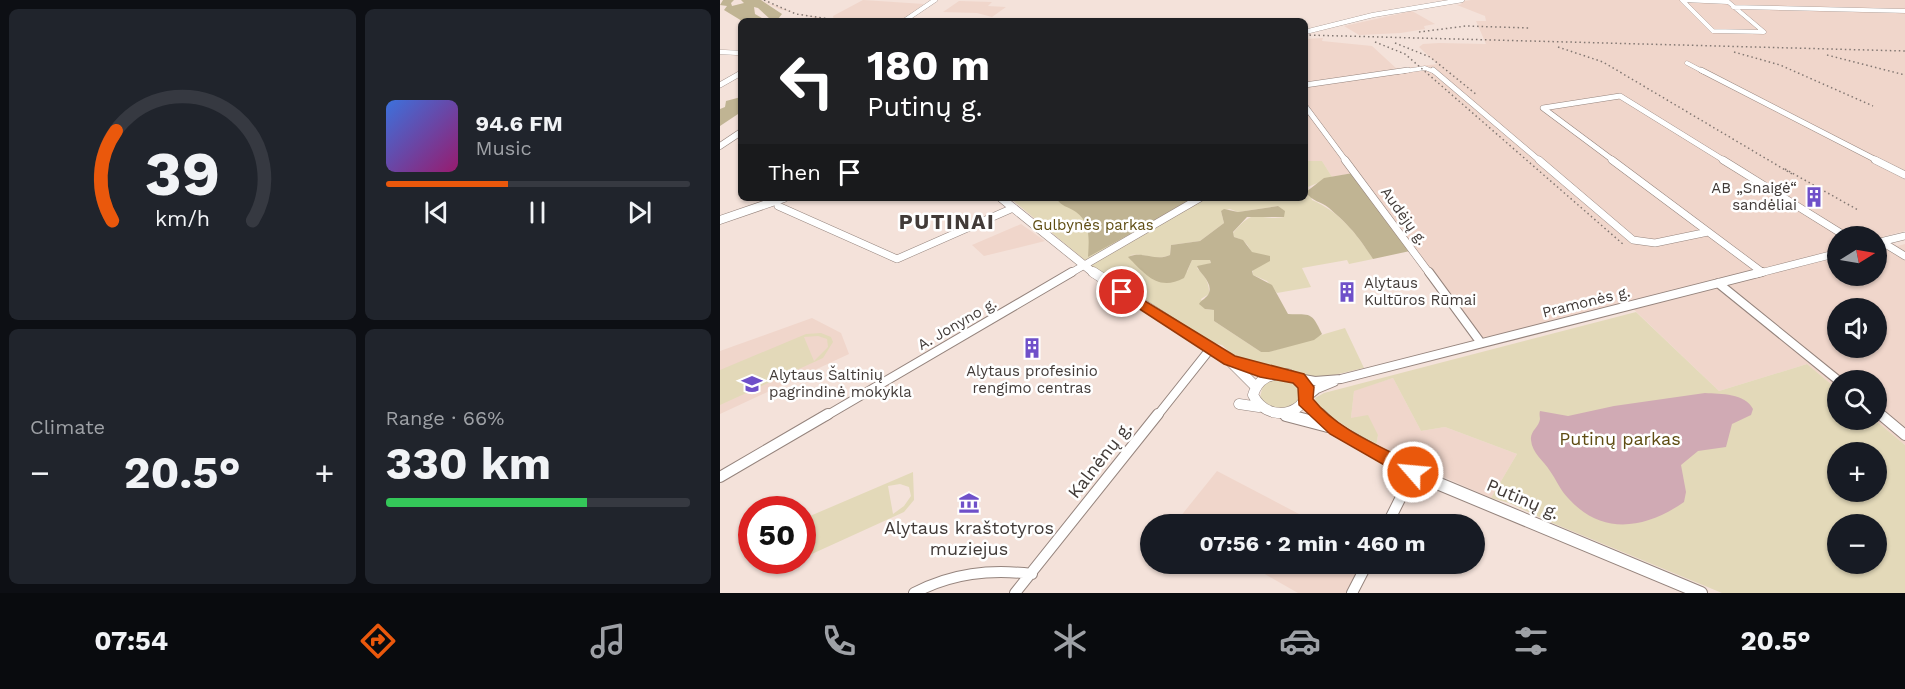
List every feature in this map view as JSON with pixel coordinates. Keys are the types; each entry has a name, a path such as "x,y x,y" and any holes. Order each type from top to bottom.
{"main road":[{"path":"908,18 935,0"},
{"path":"1308,30 1358,18 1462,0"},
{"path":"720,52 738,53"},
{"path":"720,146 738,134"},
{"path":"720,215 759,201"},
{"path":"720,220 776,201"},
{"path":"758,207 778,206 782,201"},
{"path":"1005,201 1083,266 1229,360 1298,378 1306,387 1305,399 1295,410 1280,414"},
{"path":"1229,360 1255,391 1264,378 1276,374"},
{"name":"Putinų g.","path":"1255,391 1239,404 1259,407 1335,429 1413,472 1701,593"},
{"name":"Putinų g.","path":"1305,399 1335,429"}],"street":[{"path":"1682,0 1726,1 1733,7 1764,33 1713,31 1682,0"},
{"path":"1733,7 1905,11"},
{"path":"1687,63 1905,175"},
{"path":"1308,85 1422,69 1433,70 1634,240 1655,243 1708,232"},
{"path":"720,85 738,75"},
{"path":"1762,272 1543,108 1620,96 1829,226"},
{"name":"Audėjų g.","path":"1308,110 1481,343"},
{"path":"1083,266 1195,201"},
{"path":"778,206 897,259 1013,208"},
{"path":"1887,240 1905,236"},
{"path":"1887,246 1905,256"},
{"name":"Pramonės g.","path":"1341,378 1827,256"},
{"name":"A. Jonyno g.","path":"720,477 1083,266"},
{"path":"1718,283 1827,371"},
{"name":"Kalnėnų g.","path":"1016,593 1210,348"},
{"path":"1298,378 1315,381 1341,378"},
{"path":"1305,399 1317,388 1341,378"},
{"path":"1887,420 1905,435"},
{"path":"1392,514 1413,472"},
{"path":"914,593 945,577 1008,570 1032,574"},
{"path":"1352,593 1362,574"}],"shaded area":[{"path":"761,0 795,13 779,9"},
{"path":"863,0 924,4 906,18 834,18 833,16"},
{"path":"1471,0 1905,0 1905,231 1887,236 1887,226 1827,226 1827,286 1887,286 1887,240 1897,246 1905,244 1905,445 1887,430 1887,370 1827,370 1827,381 1807,364 1719,391 1627,303 1475,340 1353,173 1332,177 1322,161 1308,161 1308,39 1323,38 1322,41 1372,46 1397,69 1437,64 1419,47 1423,44 1439,43 1486,44 1476,21 1486,21 1485,16 1457,5 1462,4 1459,2"},
{"path":"959,1 992,2 988,6 1006,7 992,17 977,13 943,12"},
{"path":"1412,11 1435,24 1424,26 1425,29 1401,33 1359,35 1344,26"},
{"path":"1021,224 1045,241 984,256 972,245"},
{"name":"Alytaus Šaltinių pagrindinė mokykla","path":"812,318 841,333 849,354 720,414 720,351"},
{"path":"1393,378 1421,431 1445,427 1517,454 1491,498 1376,447 1378,435 1351,418 1354,390"},
{"path":"1705,393 1739,397 1753,409 1751,415 1732,424 1726,447 1698,451 1681,465 1686,492 1684,502 1654,518 1639,523 1609,523 1581,510 1563,492 1532,445 1531,437 1539,422 1540,411 1568,416 1614,406"},
{"path":"1217,471 1299,514 1182,514"},
{"path":"1265,574 1357,574 1347,593 1298,593"}],"green space":[{"path":"723,0 734,0 731,3 732,6 744,3 741,0 761,0 782,14 779,18 769,18 754,7 755,14 762,18 738,19 724,10 727,6 720,5"},
{"path":"738,98 738,114 720,126 720,109 725,107 726,101"},
{"path":"1308,161 1322,161 1332,177 1308,187"},
{"path":"1353,173 1410,251 1373,259 1343,220 1308,194 1308,190 1324,178"},
{"path":"1308,187 1312,200 1339,217 1361,241 1373,259 1349,264 1347,260 1302,268 1311,287 1277,293 1267,281 1253,275 1249,248 1246,243 1234,237 1233,233 1252,217 1284,217 1278,206 1238,212 1230,209 1221,211 1224,223 1200,241 1171,245 1170,255 1165,257 1130,255 1187,272 1192,260 1210,260 1211,263 1197,268 1209,286 1209,294 1201,299 1205,309 1214,310 1214,321 1261,352 1268,352 1345,328 1364,368 1317,379 1253,367 1237,359 1222,345 1213,343 1093,267 1014,201 1308,201"},
{"name":"Gulbynės parkas","path":"1058,201 1191,201 1088,257 1087,227 1081,216"},
{"path":"1278,206 1285,211 1284,217 1247,217 1233,232 1234,237 1243,240 1252,252 1270,256 1270,261 1252,271 1253,275 1272,285 1288,314 1310,316 1315,321 1322,334 1314,340 1261,352 1214,321 1214,310 1205,309 1199,304 1208,295 1210,289 1197,266 1211,263 1210,260 1192,260 1184,278 1167,283 1159,282 1146,275 1128,257 1139,255 1165,257 1170,255 1171,245 1200,241 1224,223 1221,211 1224,209 1238,212"},
{"name":"Putinų parkas","path":"1636,312 1719,391 1807,364 1827,381 1827,430 1887,430 1905,445 1905,593 1722,593 1509,503 1491,498 1517,454 1445,427 1421,431 1393,378 1354,391 1351,418 1368,415 1378,435 1376,447 1317,407 1315,398 1324,393"},
{"path":"821,333 831,337 833,342 823,358 720,405 720,370 806,334","holes":["818,336 827,339 828,347 814,361 804,337"]},
{"path":"1276,378 1292,380 1301,390 1295,404 1286,408 1269,407 1260,397 1263,385"},
{"path":"913,472 914,500 904,512 816,552 816,513","holes":["900,484 909,487 911,496 904,506 893,514 888,486"]}],"railway":[{"path":"764,0 796,14 823,18"},
{"path":"1419,32 1466,26 1530,28"},
{"path":"1308,35 1905,51"},
{"path":"1375,42 1405,54 1624,245"},
{"path":"1395,43 1430,57 1477,95"},
{"path":"1558,47 1603,62 1792,174"},
{"path":"1734,52 1780,65 1873,106"},
{"path":"1827,55 1905,75"},
{"path":"1785,169 1858,210"}],"place":[{"name":"AB „Snaigė“ sandėliai","path":"1814,197"},
{"name":"Alytaus Kultūros Rūmai","path":"1347,292"},
{"name":"Alytaus profesinio rengimo centras","path":"1032,348"},
{"name":"Alytaus Šaltinių pagrindinė mokykla","path":"752,384"},
{"name":"Alytaus kraštotyros muziejus","path":"969,503"}],"district":[{"name":"PUTINAI","path":"947,222"}],"route":[{"path":"1122,292 1229,360 1260,371 1288,374 1298,378 1306,387 1305,401 1312,411 1335,429 1413,472"}]}
